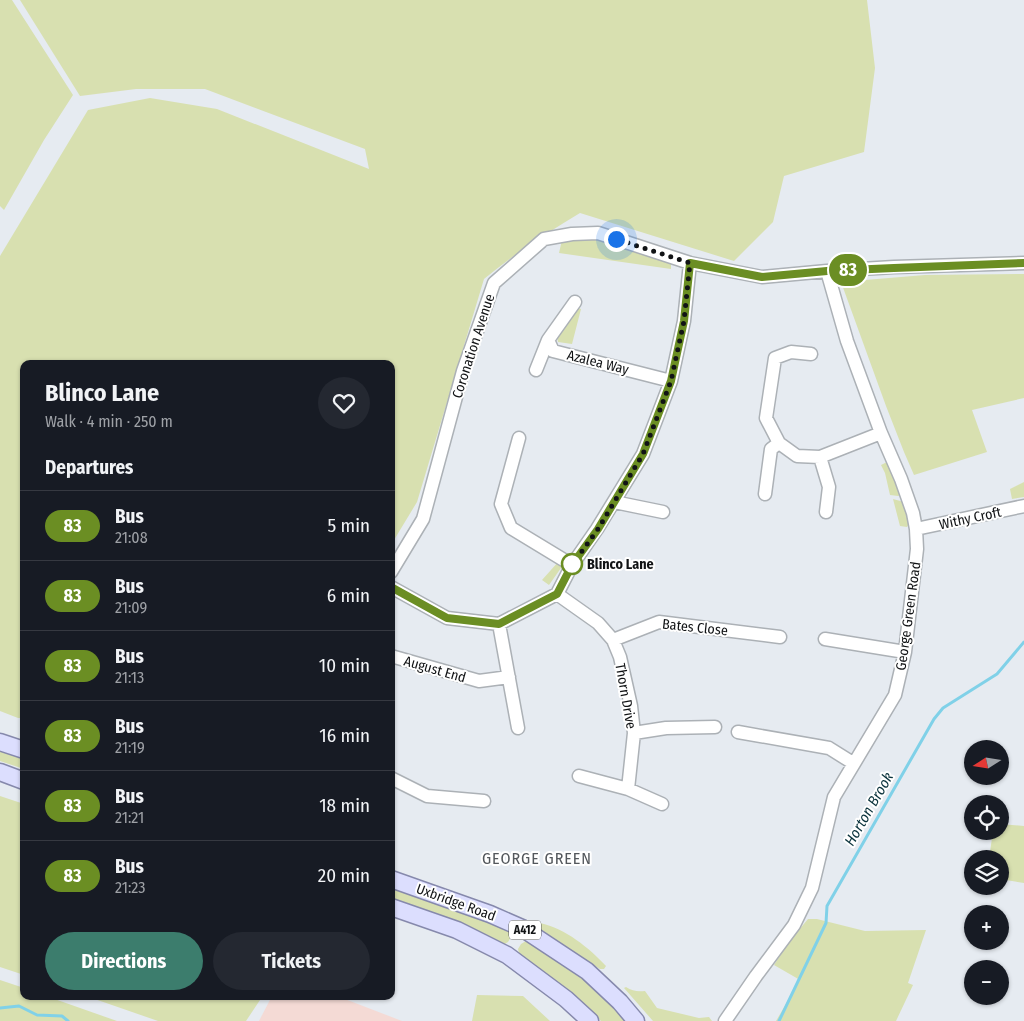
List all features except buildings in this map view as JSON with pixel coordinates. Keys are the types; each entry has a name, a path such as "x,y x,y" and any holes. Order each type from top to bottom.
{"main road":[{"path":"0,742 20,749"},
{"path":"0,772 20,779"},
{"name":"Uxbridge Road","path":"395,880 490,914 522,928 587,971 620,1002 636,1021"},
{"name":"Uxbridge Road","path":"395,908 458,930 507,955 566,999 590,1021"}],"street":[{"name":"Coronation Avenue","path":"395,565 422,519 463,371 494,283 544,239 572,234 598,233 690,263 762,277 827,271 1024,263"},
{"path":"395,589 447,618 499,624 557,594 572,565 598,529 643,454 671,381 684,321 690,263"},
{"name":"George Green Road","path":"725,1021 794,925 812,888 834,797 894,694 906,652 917,549 913,513 901,479 880,433 847,341 827,271"},
{"path":"536,370 548,340 575,302"},
{"name":"Azalea Way","path":"548,340 552,351 671,381"},
{"path":"810,354 791,352 775,358 766,418 779,443 797,456 820,457 880,433"},
{"path":"519,438 501,504 512,528 572,565"},
{"path":"765,494 771,449 779,443"},
{"path":"820,457 829,487 826,512"},
{"path":"614,502 663,512"},
{"name":"Withy Croft","path":"916,529 1024,506"},
{"name":"Thorn Drive","path":"557,594 598,623 613,640 620,657 631,706 634,733 628,789"},
{"name":"Bates Close","path":"613,640 659,622 780,637"},
{"path":"499,624 518,728"},
{"path":"825,639 906,652"},
{"name":"August End","path":"395,657 479,681 509,677"},
{"path":"634,733 666,728 715,727"},
{"path":"738,732 829,748 853,763"},
{"path":"579,776 628,789 662,804"},
{"path":"395,780 427,796 484,800"}],"shaded area":[{"path":"270,1000 347,1000 402,1021 259,1021"}],"green space":[{"path":"0,0 12,0 73,95 44,140 4,210 0,206"},
{"path":"20,0 867,0 875,68 864,152 784,176 773,222 734,261 580,213 531,244 484,279 417,502 395,538 395,360 20,360 20,718 18,718 0,711 0,256 88,110 150,98 217,109 369,169 365,149 205,89 136,89 80,96"},
{"path":"595,235 671,258 671,269 559,253 562,240"},
{"path":"1024,274 1024,398 972,410 987,452 914,475 886,406 841,282 925,275"},
{"path":"575,309 581,309 572,344 558,342 557,336"},
{"path":"887,462 902,495 890,495 885,473 881,465"},
{"path":"1024,482 1024,497 1012,499 1010,489"},
{"path":"893,499 904,502 909,524 907,527 900,526"},
{"path":"559,561 561,568 549,585 542,580"},
{"path":"0,745 20,752 20,768 0,761"},
{"path":"0,796 20,803 20,974 0,967"},
{"path":"1009,825 1024,826 1024,883 1009,880 1009,850 990,850 992,840 1009,840"},
{"path":"395,885 508,929 511,937 503,945 424,910 395,900"},
{"path":"808,919 817,919 865,931 926,930 908,983 913,985 896,1021 776,1021 800,980 774,965 788,943"},
{"path":"540,923 568,934 592,952 606,966 604,969 600,969 537,930 535,925"},
{"path":"526,941 534,944 587,981 628,1021 601,1021 586,1006 520,957 518,949"},
{"path":"0,980 20,987 20,1000 57,1000 117,1021 0,1021"},
{"path":"624,988 635,991 645,991 657,1008 699,1018 709,1017 712,1021 653,1021"},
{"path":"477,995 523,996 550,1021 472,1021"},
{"path":"98,1000 260,1000 246,1021 158,1021"}],"waterway":[{"name":"Horton Brook","path":"779,1021 826,923 827,906 934,719 943,708 997,674 1024,642"},
{"name":"Horton Brook","path":"0,1008 19,1006 37,1015 62,1016 68,1021"}],"bus line":[{"name":"83","path":"395,589 447,618 499,624 557,594 572,565 598,529 643,454 671,381 684,321 690,263 762,277 827,271 1024,263"}],"place":[{"name":"Blinco Lane","path":"572,564"}],"district":[{"name":"GEORGE GREEN","path":"537,858"}],"route":[{"path":"572,564 598,529 643,454 671,381 684,321 690,263 616,239"}]}
